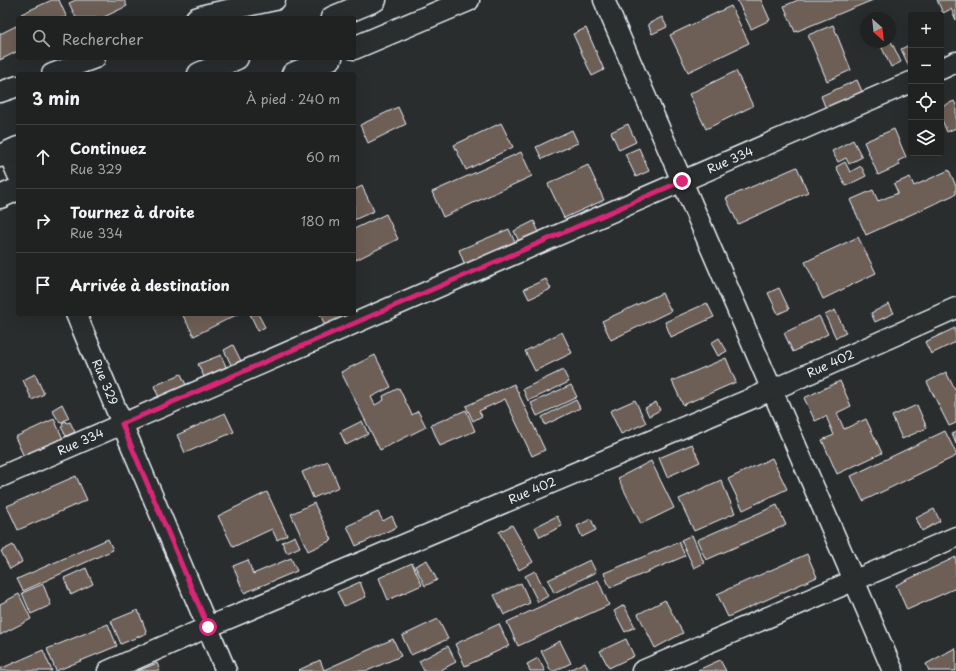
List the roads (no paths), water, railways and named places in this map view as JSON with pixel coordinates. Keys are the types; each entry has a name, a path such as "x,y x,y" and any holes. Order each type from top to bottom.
{"main road":[{"path":"337,16 375,0"},
{"path":"356,47 468,0"},
{"path":"204,72 232,60"},
{"path":"298,72 325,60"},
{"path":"0,197 16,190"}],"street":[{"path":"202,16 275,0"},
{"path":"604,0 893,671"},
{"path":"65,72 78,70 92,60"},
{"path":"944,68 956,62"},
{"name":"Rue 334","path":"0,477 908,83"},
{"path":"0,92 16,87"},
{"path":"9,152 16,170"},
{"name":"Rue 402","path":"108,671 208,627 772,390 956,308"},
{"name":"Rue 329","path":"77,316 226,671"},
{"path":"642,671 956,537"}]}
